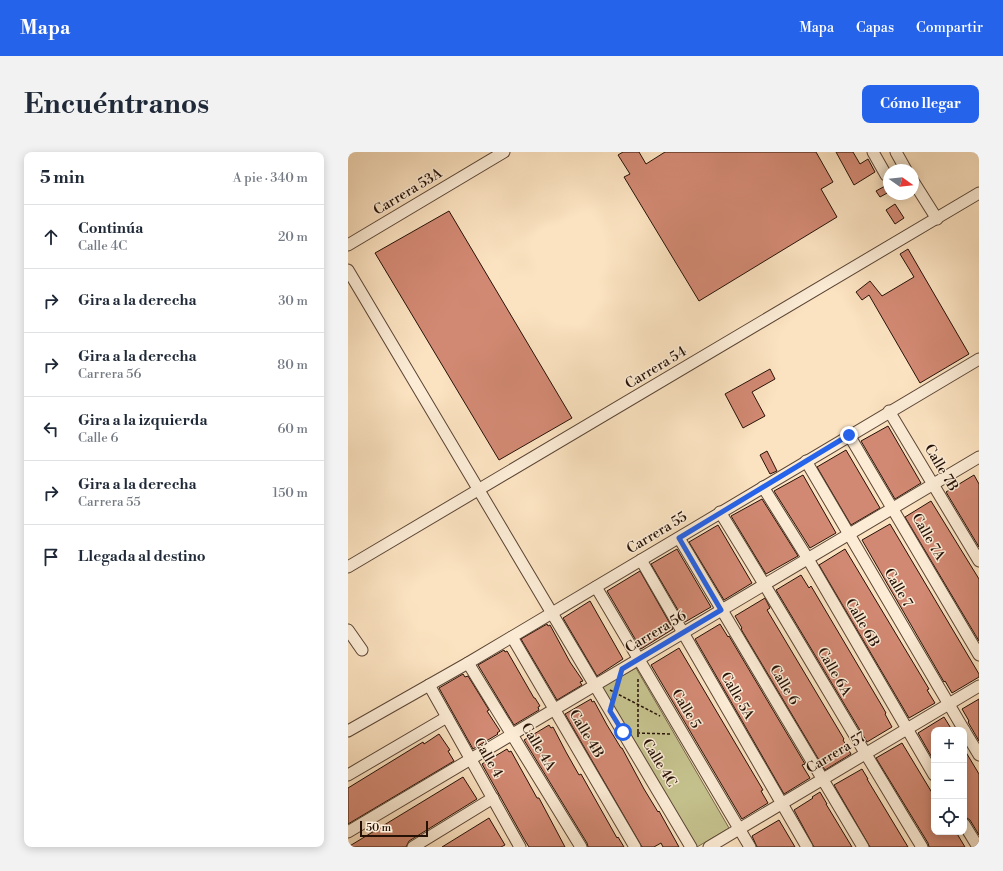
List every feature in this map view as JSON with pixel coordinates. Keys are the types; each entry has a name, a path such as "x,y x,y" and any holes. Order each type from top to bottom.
{"street":[{"name":"Carrera 53A","path":"348,245 504,152"},
{"path":"873,152 883,170"},
{"path":"896,152 903,164"},
{"path":"919,190 937,219"},
{"name":"Carrera 54","path":"348,567 979,193"},
{"name":"Calle 4C","path":"348,270 691,847"},
{"name":"Carrera 55","path":"348,731 468,663 889,411 979,359"},
{"name":"Calle 7B","path":"889,411 979,561"},
{"name":"Calle 7A","path":"849,435 979,655"},
{"name":"Carrera 56","path":"348,832 933,484 978,460"},
{"name":"Calle 7","path":"806,461 962,727"},
{"name":"Calle 6B","path":"763,487 808,559 931,770"},
{"name":"Calle 6A","path":"720,512 765,584 865,754 922,847"},
{"name":"Calle 6","path":"679,538 863,847"},
{"name":"Calle 5A","path":"641,560 807,847"},
{"name":"Calle 5","path":"596,587 750,847"},
{"path":"348,630 362,650"},
{"name":"Calle 4B","path":"512,637 635,847"},
{"name":"Calle 4A","path":"468,663 581,847"},
{"name":"Calle 4","path":"429,685 493,798 515,845"},
{"name":"Carrera 57","path":"709,847 979,686"},
{"path":"348,775 447,717"},
{"name":"Calle 7","path":"967,735 979,755"},
{"path":"413,847 493,798"},
{"path":"967,829 978,847"}],"path":[{"path":"638,740 639,659"},
{"path":"610,711 622,669"},
{"path":"595,685 616,692 680,730"},
{"path":"623,732 638,733 680,730"}],"shaded area":[{"path":"636,668 729,828 697,847 602,687"}],"building":[{"path":"623,152 639,152 646,164 665,152 816,152 833,182 821,189 837,217 699,301 624,177 630,174 618,155"},
{"path":"836,152 853,152 860,164 868,159 875,172 854,185"},
{"path":"883,187 883,195 880,197 876,191"},
{"path":"895,204 904,218 895,224 886,210"},
{"path":"449,211 572,418 499,460 375,253"},
{"path":"908,249 969,354 920,383 869,295 862,300 856,292 870,281 882,296 914,277 900,254"},
{"path":"770,369 775,379 752,392 765,416 743,428 725,394"},
{"path":"888,426 921,483 895,499 861,441"},
{"path":"846,450 880,508 851,525 817,467"},
{"path":"767,451 777,471 770,474 760,455"},
{"path":"803,475 836,533 810,548 774,491"},
{"path":"974,475 979,484 979,547 946,492"},
{"path":"762,499 798,556 766,574 731,516"},
{"path":"931,501 979,579 979,641 905,517"},
{"path":"890,524 979,674 979,677 952,693 945,681 944,682 862,540"},
{"path":"718,525 752,583 724,600 689,542"},
{"path":"677,549 711,607 685,622 651,564"},
{"path":"845,549 929,689 927,690 935,703 909,718 819,565"},
{"path":"640,571 673,629 641,649 607,591"},
{"path":"801,575 809,588 811,586 882,706 892,727 867,742 776,590"},
{"path":"765,598 770,608 767,610 844,739 843,740 851,754 825,770 741,629 742,628 735,616"},
{"path":"590,601 623,659 597,676 563,618"},
{"path":"547,624 548,626 550,625 570,662 583,681 580,682 582,685 557,700 521,639"},
{"path":"720,624 728,637 729,636 805,764 802,765 810,778 784,794 695,639"},
{"path":"679,648 763,790 761,791 768,803 742,819 651,665"},
{"path":"504,650 505,652 507,651 540,706 538,707 539,710 514,725 478,665"},
{"path":"463,674 465,677 468,676 500,731 497,733 498,734 473,749 439,688"},
{"path":"591,699 592,702 594,701 622,748 644,789 658,812 659,811 679,847 663,847 661,843 654,847 642,847 565,714"},
{"path":"979,699 979,741 962,709"},
{"path":"944,717 950,727 931,727 931,756 918,733"},
{"path":"549,725 551,728 553,727 579,775 581,774 617,838 618,837 624,847 588,847 524,740"},
{"path":"439,734 450,750 448,751 454,761 348,824 348,788 423,742 424,744"},
{"path":"902,743 931,791 931,835 958,835 965,847 929,847 876,758"},
{"path":"507,749 509,752 511,751 537,798 539,798 565,847 529,847 524,839 482,764"},
{"path":"967,754 979,774 979,835 970,820 967,818"},
{"path":"862,769 908,847 870,847 834,785"},
{"path":"463,777 477,799 409,841 406,847 348,847"},
{"path":"820,792 852,847 814,847 794,810"},
{"path":"489,818 505,845 501,847 442,847"},
{"path":"779,820 795,847 757,847 752,836"}],"route":[{"path":"623,732 610,711 622,669 721,610 679,538 849,435"}]}
